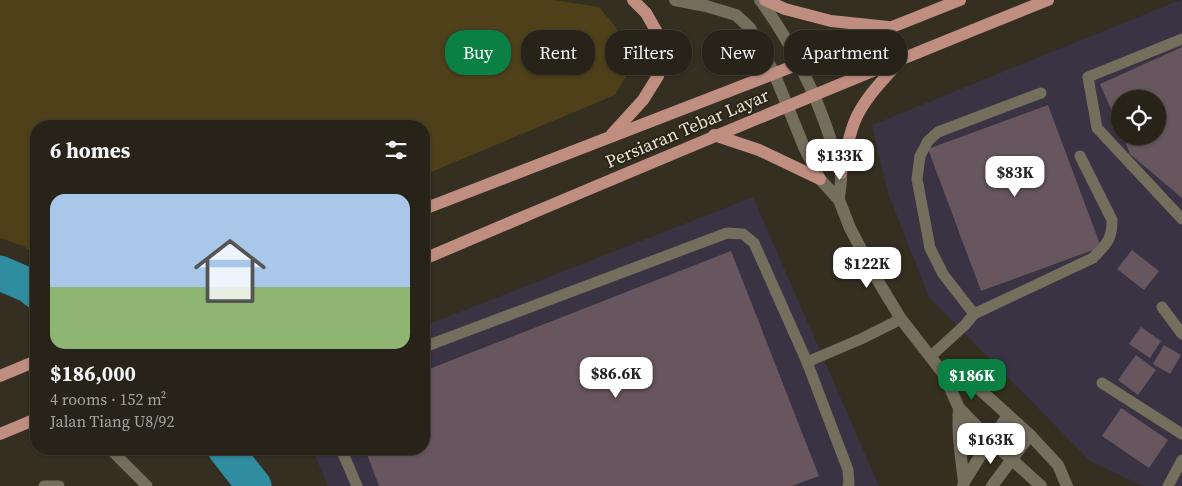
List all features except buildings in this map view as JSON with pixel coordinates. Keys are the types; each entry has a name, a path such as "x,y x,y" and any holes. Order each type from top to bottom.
{"main road":[{"path":"611,136 643,100 658,76 661,58 658,34 646,13 633,0"},
{"path":"765,0 785,9 831,21 891,27"},
{"name":"Persiaran Tebar Layar","path":"884,30 960,0"},
{"name":"Persiaran Tebar Layar","path":"907,56 1048,0"},
{"name":"Persiaran Tebar Layar","path":"774,73 784,69"},
{"name":"Persiaran Tebar Layar","path":"430,207 769,75"},
{"name":"Persiaran Tebar Layar","path":"430,256 860,75"},
{"path":"841,173 854,123 864,104 888,75"},
{"path":"714,135 759,150 820,179"},
{"path":"0,376 30,364"},
{"path":"0,434 30,422"}],"street":[{"path":"675,0 706,6 736,15 751,30"},
{"path":"760,0 784,37"},
{"path":"774,73 786,106 820,179 839,200 850,228 901,319 943,373 959,408 990,440 1042,486"},
{"path":"804,75 829,135 841,173 839,200"},
{"path":"943,373 976,386 1030,435 1058,465 1067,486"},
{"path":"959,408 958,440 964,484"},
{"path":"964,484 990,440 1008,416"},
{"path":"992,486 1030,435"}],"lane":[{"path":"1182,39 1088,77 1097,128 1182,219"},
{"path":"974,314 943,274 930,248 917,179 920,156 928,141 938,132 1041,93"},
{"path":"930,357 974,314 1093,258 1107,243 1112,232 1112,220 1080,156"},
{"path":"430,345 727,233 743,234 754,243 807,362 848,470 848,486"},
{"path":"1162,307 1182,334"},
{"path":"807,362 861,339 901,319"},
{"path":"1102,383 1182,434"},
{"path":"116,455 147,486"},
{"path":"344,455 357,486"},
{"path":"1168,486 1182,460"},
{"path":"44,486 59,486"}],"shaded area":[{"path":"0,0 554,0 599,7 617,30 605,30 605,75 626,75 615,95 430,172 430,120 30,120 30,251 23,246 0,238"},
{"path":"1182,0 1182,486 1143,486 1090,461 929,297 888,193 872,125"},
{"path":"753,197 879,486 328,486 315,455 430,455 430,324"}],"waterway":[{"path":"0,273 30,286"},
{"path":"230,455 254,486"}]}
